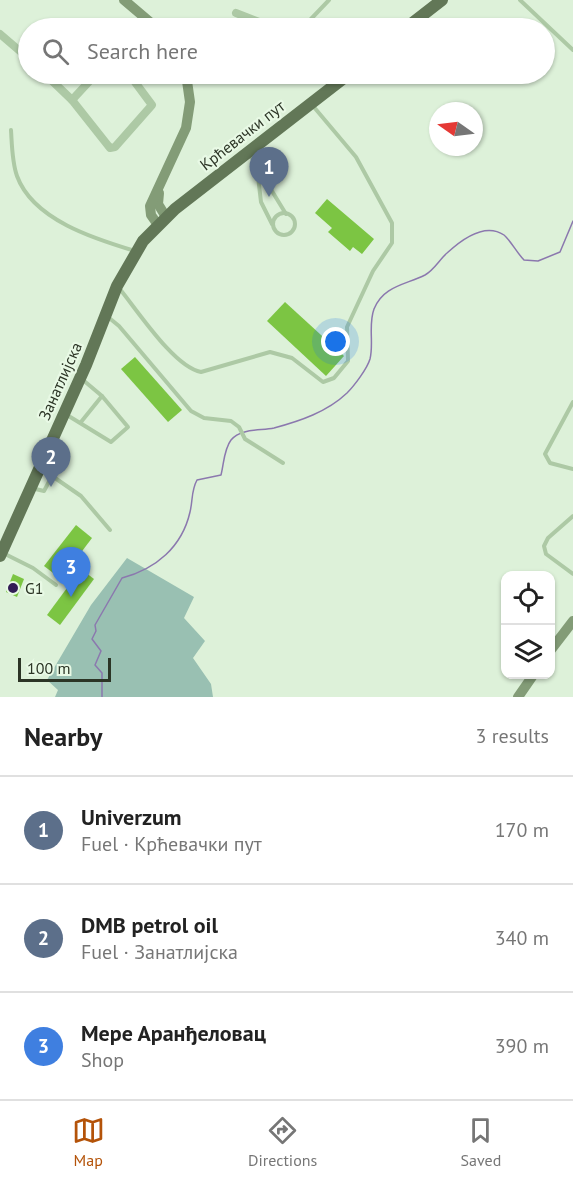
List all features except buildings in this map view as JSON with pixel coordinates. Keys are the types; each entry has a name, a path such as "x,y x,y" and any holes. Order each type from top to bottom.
{"main road":[{"path":"124,0 145,18"},
{"path":"419,18 442,0"},
{"path":"162,221 150,210 186,128 190,102 187,84"},
{"name":"Крћевачки пут","path":"162,221 336,84"},
{"name":"Занатлијска","path":"1,554 80,378 117,286 136,251 162,221"},
{"path":"555,644 573,621"},
{"path":"518,697 531,679"}],"street":[{"path":"236,13 249,18"},
{"path":"0,34 18,49"},
{"path":"55,84 72,100 110,148 116,147 152,105 136,84"},
{"path":"72,100 87,84"}],"lane":[{"path":"312,18 329,0"},
{"path":"520,0 539,18"},
{"path":"555,33 573,50"},
{"path":"117,286 173,354 190,370 201,372 270,352 292,358 322,382 334,378 348,361 347,327 373,271 392,243 393,235 388,214 365,171 343,140 310,104"},
{"path":"11,130 16,175 22,188 35,203 78,230 136,251"},
{"path":"248,152 257,166 286,214 294,220 291,232 281,235 273,227 261,202 257,166"},
{"path":"273,227 276,217 286,214"},
{"path":"106,315 119,326 191,411 201,417 227,419 239,427 245,439 283,463"},
{"path":"64,414 81,422 111,442 128,427 102,396 80,378"},
{"path":"81,422 102,396"},
{"path":"573,402 545,454 550,463 573,469"},
{"path":"40,467 81,496 110,530"},
{"path":"31,488 44,491 52,476"},
{"path":"573,516 546,540 544,549 546,554 573,574"},
{"path":"1,554 33,568 56,585"}],"shaded area":[{"path":"127,558 194,597 184,618 205,641 193,658 211,684 213,697 55,697 58,690 47,680 91,605"}],"waterway":[{"path":"102,697 102,673 95,665 101,651 92,639 96,631 95,625 122,578 146,569 166,555 174,546 186,525 197,480 221,475 231,440 240,433 274,428 303,419 339,400 360,377 370,359 371,321 378,301 395,287 428,273 447,253 466,238 481,232 497,232 507,238 524,260 538,261 560,252 573,221"}],"place":[{"name":"Univerzum","path":"269,197"},
{"name":"DMB petrol oil","path":"51,487"},
{"name":"G1","path":"13,588"},
{"name":"Мере Аранђеловац","path":"71,597"}]}
